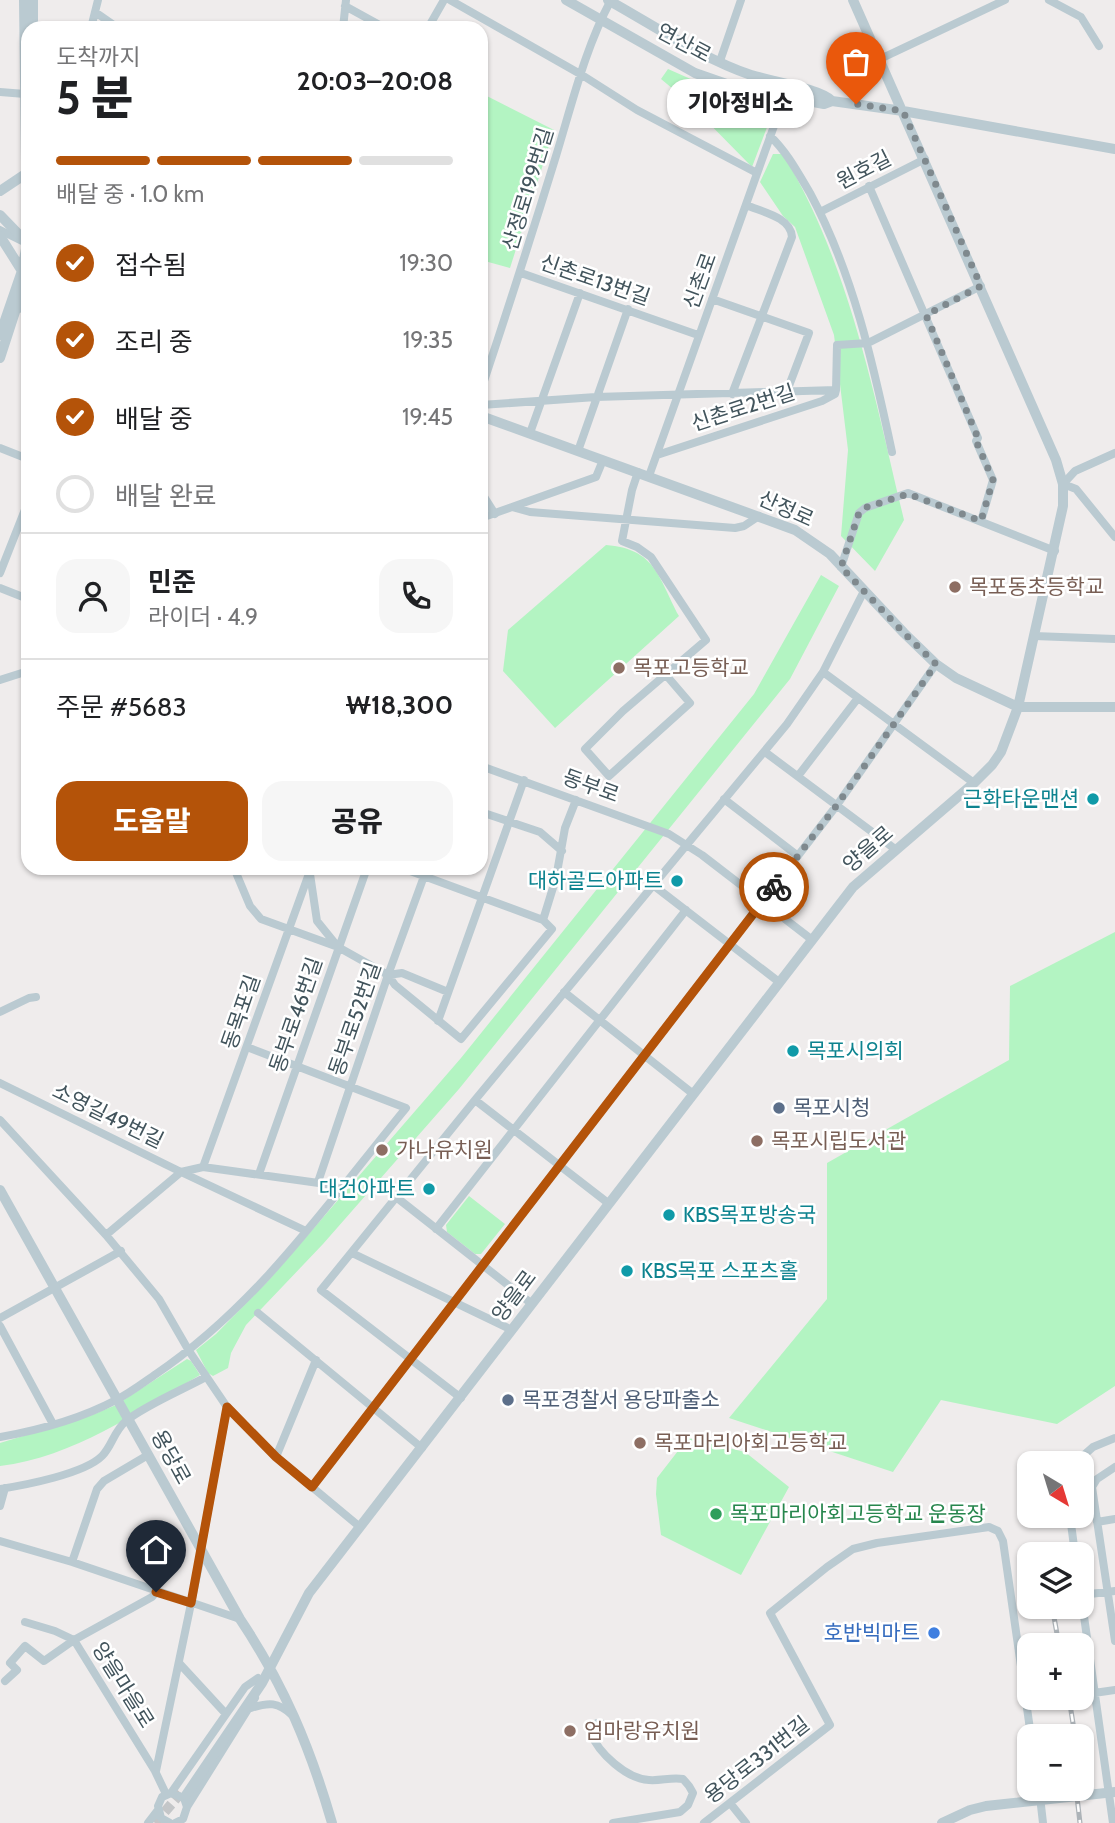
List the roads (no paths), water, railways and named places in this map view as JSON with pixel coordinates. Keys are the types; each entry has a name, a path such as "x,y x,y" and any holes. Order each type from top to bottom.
{"street":[{"path":"24,0 24,21"},
{"path":"33,0 33,21"},
{"path":"93,21 98,0"},
{"path":"432,21 444,0"},
{"path":"450,0 487,21"},
{"name":"연산로","path":"566,0 695,73 738,88 824,104 832,101 903,111 1115,149"},
{"name":"산정로199번길","path":"488,370 582,75 610,0"},
{"name":"연산로","path":"610,0 720,61 749,74 827,95 832,101"},
{"path":"720,61 741,0"},
{"name":"양을로","path":"176,1794 260,1680 309,1593 692,1093 853,887 974,783 1001,752 1018,707 1055,551 1063,506 1063,484 1056,460 981,286 853,0"},
{"path":"880,60 1005,0"},
{"path":"1049,0 1081,17 1099,46"},
{"path":"344,21 346,3 374,21"},
{"path":"95,12 108,21"},
{"path":"488,22 637,110 757,173"},
{"path":"0,92 21,94"},
{"name":"신촌로","path":"649,476 785,98"},
{"path":"770,136 787,154 820,212 842,265 868,343 892,452"},
{"name":"원호길","path":"820,212 925,159"},
{"path":"0,191 21,177"},
{"path":"869,186 974,427 978,438 976,441 993,480 981,521"},
{"path":"732,394 792,237 791,229 785,221 746,205"},
{"path":"0,215 21,237"},
{"path":"0,230 21,240"},
{"path":"0,236 21,265"},
{"name":"신촌로13번길","path":"521,273 698,335"},
{"path":"488,404 596,397 836,390 836,345 868,343 981,286"},
{"path":"530,433 580,293"},
{"path":"712,299 808,332 788,391"},
{"path":"0,358 21,307"},
{"path":"0,335 21,307"},
{"path":"578,451 628,309"},
{"name":"신촌로2번길","path":"657,455 822,401 835,394 836,390"},
{"name":"산정로","path":"488,418 760,516 805,536 830,554 936,664 956,678 1018,707 1115,707"},
{"path":"0,448 21,456"},
{"path":"1115,453 1075,471 1063,484 1076,489 1115,537"},
{"path":"488,516 596,477 603,460"},
{"path":"638,472 622,541 651,557 706,640 623,711 585,749 609,776 690,703 666,675"},
{"path":"841,567 859,513 864,508 908,494 1055,551"},
{"path":"488,503 495,514"},
{"path":"512,507 530,512 735,528 760,516"},
{"path":"0,573 21,520"},
{"path":"0,587 21,596"},
{"path":"461,1398 321,1290 787,724 823,672 864,592"},
{"path":"1034,636 1115,639"},
{"path":"312,1487 837,805 936,664"},
{"path":"823,672 974,783"},
{"path":"0,680 21,673"},
{"path":"798,776 858,698"},
{"path":"765,752 895,849"},
{"name":"동부로","path":"488,768 661,831 686,845 811,940"},
{"path":"438,1021 524,780"},
{"path":"724,799 798,856"},
{"path":"543,920 562,851 565,828 576,800"},
{"path":"488,815 540,832 562,851"},
{"path":"237,875 256,915 288,930 338,947 388,975 395,985 461,1040 552,929 543,920 432,875"},
{"name":"동목포길","path":"203,1167 308,875"},
{"path":"311,875 317,921 338,947"},
{"name":"동부로46번길","path":"260,1174 364,875"},
{"name":"동부로52번길","path":"318,1182 424,875"},
{"path":"653,885 779,982"},
{"path":"436,1228 686,910"},
{"path":"388,975 402,973 448,992"},
{"path":"564,992 692,1093"},
{"path":"0,1013 36,997"},
{"path":"0,1437 72,1419 119,1399 190,1351 251,1295 406,1108 247,1046"},
{"name":"소영길49번길","path":"0,1083 181,1172 203,1167 318,1182 333,1185 339,1190"},
{"path":"475,1100 608,1203"},
{"path":"0,1120 121,1251 159,1299 227,1407 276,1457 360,1527"},
{"path":"106,1235 181,1172 306,1231"},
{"name":"용당로","path":"0,1190 240,1619 270,1664 297,1719 332,1823"},
{"path":"396,1197 532,1304"},
{"path":"0,1318 121,1251"},
{"path":"352,1252 512,1330"},
{"path":"258,1313 422,1448"},
{"path":"0,1326 53,1424"},
{"path":"276,1457 316,1360"},
{"path":"0,1506 2,1488 30,1485 87,1466 104,1454 113,1437 128,1419 206,1377"},
{"path":"155,1771 191,1603 227,1407"},
{"path":"1088,1451 1093,1447 1113,1443"},
{"path":"72,1562 97,1489 104,1481 148,1455"},
{"path":"1115,1467 1097,1479 1092,1487 1111,1591 1115,1641"},
{"path":"1097,1522 1115,1519"},
{"name":"용당로331번길","path":"704,1823 830,1725 770,1613 853,1549 989,1527 1001,1535 1029,1724"},
{"path":"0,1541 72,1562 240,1619"},
{"path":"5,1681 17,1670 10,1663 25,1646 44,1661 74,1640 152,1597 156,1592"},
{"name":"양을마을로","path":"26,1622 74,1640 155,1771 176,1794"},
{"path":"179,1663 226,1714"},
{"path":"148,1823 158,1810 159,1802 176,1794 245,1687 260,1680"},
{"path":"158,1810 163,1820 177,1822 251,1708 260,1680"},
{"path":"1113,1823 1111,1793 1094,1693 1115,1690"},
{"path":"251,1708 268,1702 282,1706 297,1719"},
{"path":"610,1725 597,1723 591,1732 600,1748 614,1762 629,1773 647,1780 673,1777 682,1779 692,1793 688,1805 680,1812 613,1823"},
{"path":"176,1794 184,1798 187,1807"},
{"path":"942,1823 970,1810 1017,1799"},
{"path":"1041,1801 1043,1823"},
{"path":"730,1803 746,1823"}],"tunnel":[{"path":"155,1823 181,1793"}],"railway":[{"path":"1054,1619 1057,1633"},
{"path":"1071,1710 1073,1724"},
{"path":"1077,1801 1080,1823"}],"place":[{"name":"기아정비소","path":"856,104"},
{"name":"목포동초등학교","path":"955,587"},
{"name":"목포고등학교","path":"619,668"},
{"name":"근화타운맨션","path":"1093,799"},
{"name":"대하골드아파트","path":"677,881"},
{"name":"목포시의회","path":"793,1051"},
{"name":"목포시청","path":"779,1108"},
{"name":"목포시립도서관","path":"757,1141"},
{"name":"가나유치원","path":"382,1150"},
{"name":"대건아파트","path":"429,1189"},
{"name":"KBS목포방송국","path":"669,1215"},
{"name":"KBS목포 스포츠홀","path":"627,1271"},
{"name":"목포경찰서 용당파출소","path":"508,1400"},
{"name":"목포마리아회고등학교","path":"640,1443"},
{"name":"목포마리아회고등학교 운동장","path":"716,1514"},
{"name":"호반빅마트","path":"934,1633"},
{"name":"엄마랑유치원","path":"570,1731"}]}
